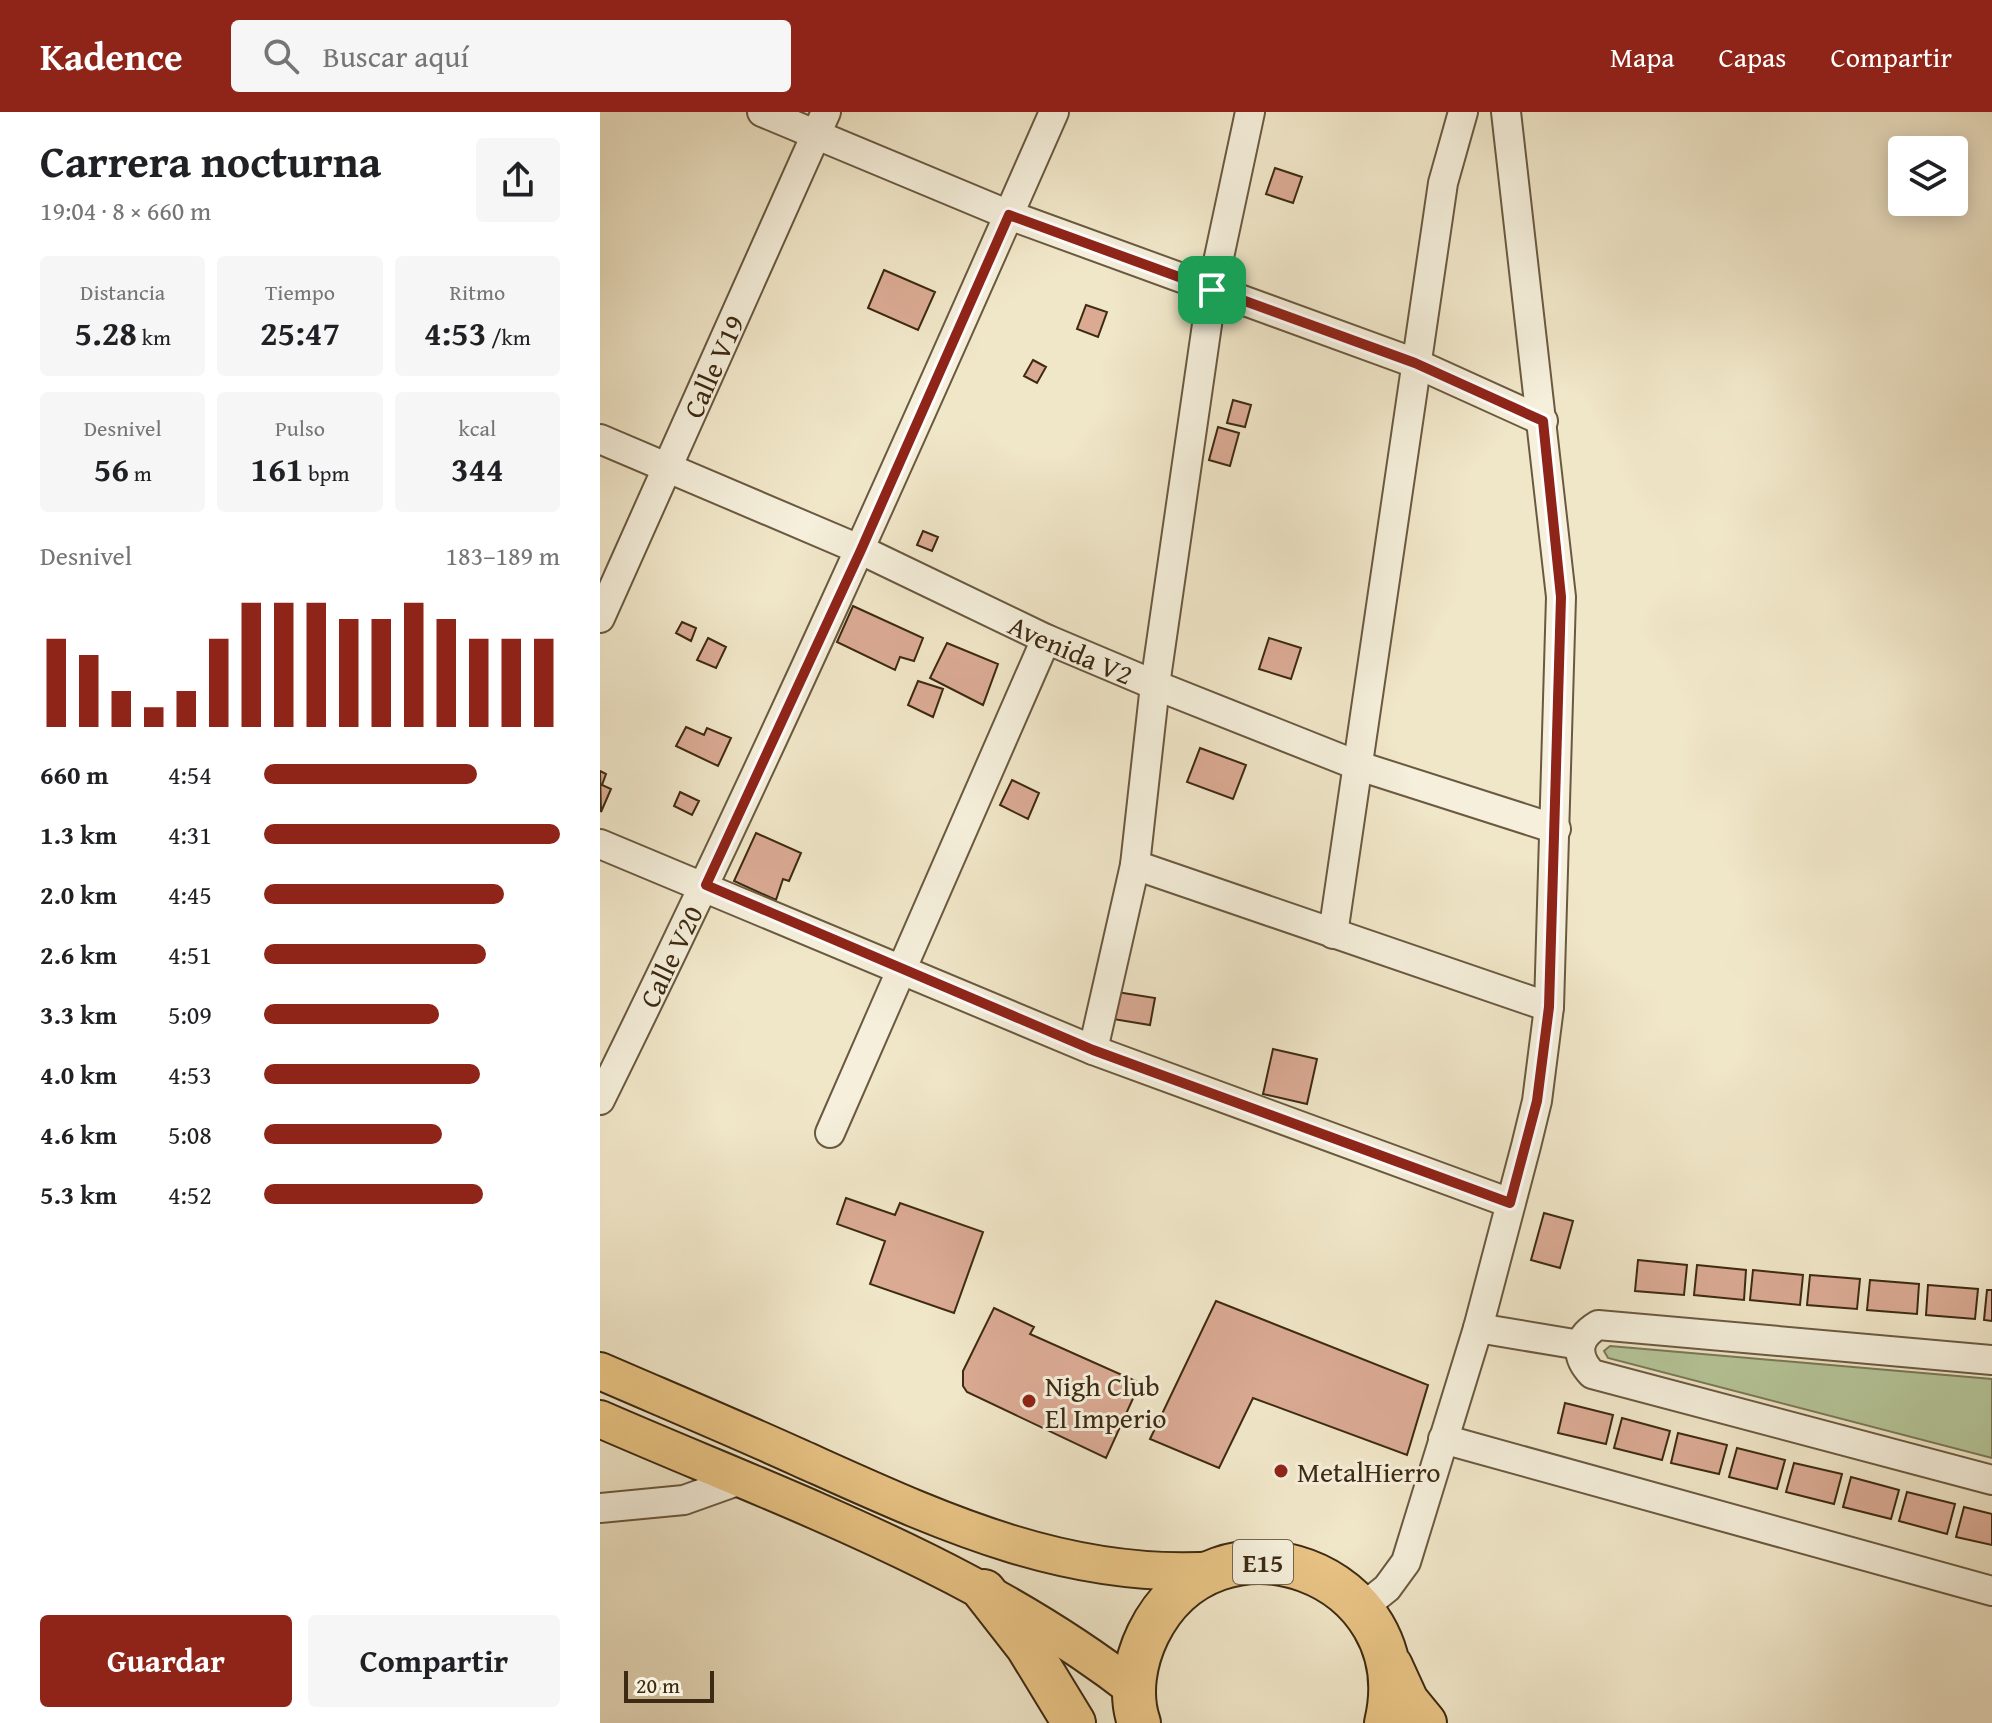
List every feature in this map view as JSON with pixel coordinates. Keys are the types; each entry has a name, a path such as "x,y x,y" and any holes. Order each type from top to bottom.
{"highway":[{"name":"E15","path":"1136,1712 1140,1651 1156,1616 1183,1588 1217,1570 1248,1562 1280,1562 1311,1571 1339,1586 1362,1608 1378,1633 1407,1701 1425,1723"},
{"path":"984,1591 1035,1659 1074,1723"},
{"name":"E15","path":"1386,1723 1392,1699 1389,1661"}],"main road":[{"path":"600,1371 903,1505 1012,1545 1079,1562 1138,1572 1217,1570"},
{"path":"600,1419 984,1591 1059,1634 1136,1712"}],"street":[{"path":"762,112 821,124 1009,215 1415,363 1543,421"},
{"name":"Calle V20","path":"600,1100 706,885 861,550 1054,112"},
{"path":"1093,1050 1135,865 1155,685 1212,290 1250,112"},
{"path":"1333,934 1443,183 1463,112"},
{"path":"1362,1608 1387,1588 1406,1562 1478,1328 1537,1101 1549,1007 1561,597 1506,112"},
{"name":"Calle V19","path":"600,618 821,124"},
{"name":"Avenida V2","path":"600,439 861,550 1046,639 1155,685 1359,766 1556,829"},
{"path":"830,1133 1046,639"},
{"path":"600,844 706,885 1093,1050 1510,1203"},
{"path":"1135,865 1549,1007"},
{"path":"1992,1360 1598,1325 1585,1332 1580,1345 1580,1361 1592,1374 1992,1480"},
{"path":"1478,1328 1580,1345"},
{"path":"1443,1439 1992,1591"},
{"path":"600,1508 684,1500 740,1480"}],"green space":[{"path":"1610,1346 1992,1379 1992,1458 1608,1358 1604,1351"}],"building":[{"path":"1275,168 1302,177 1293,203 1266,194"},
{"path":"884,270 935,292 918,330 868,308"},
{"path":"1086,305 1107,312 1098,337 1077,329"},
{"path":"1033,360 1046,367 1037,383 1024,376"},
{"path":"1233,400 1251,405 1245,427 1227,423"},
{"path":"1218,427 1239,433 1230,466 1209,460"},
{"path":"923,531 938,537 932,551 917,545"},
{"path":"853,606 923,638 914,661 900,657 895,670 837,642"},
{"path":"682,622 696,628 691,641 676,633"},
{"path":"708,638 726,647 716,668 697,660"},
{"path":"1269,638 1301,648 1291,679 1259,669"},
{"path":"947,643 998,664 983,705 930,678"},
{"path":"918,681 943,689 933,717 908,705"},
{"path":"686,727 704,735 707,728 731,738 718,766 676,746"},
{"path":"1200,748 1246,765 1233,799 1187,782"},
{"path":"600,771 606,774 602,785 611,789 601,812"},
{"path":"1012,780 1039,793 1028,819 1000,805"},
{"path":"680,792 699,801 692,815 674,806"},
{"path":"756,833 801,853 789,881 783,879 776,900 734,881"},
{"path":"1117,992 1155,998 1150,1025 1113,1019"},
{"path":"1273,1049 1317,1059 1307,1104 1263,1094"},
{"path":"846,1198 895,1215 900,1203 983,1232 954,1313 870,1284 885,1241 837,1224"},
{"path":"1544,1213 1573,1221 1560,1268 1531,1260"},
{"path":"1638,1260 1687,1265 1684,1295 1635,1291"},
{"path":"1697,1265 1746,1270 1744,1300 1694,1295"},
{"path":"1753,1270 1803,1275 1800,1305 1750,1300"},
{"path":"1810,1275 1860,1279 1857,1309 1807,1305"},
{"path":"1870,1280 1919,1284 1917,1314 1867,1310"},
{"path":"1928,1285 1978,1289 1975,1319 1926,1315"},
{"path":"1987,1290 1992,1290 1992,1321 1984,1320"},
{"path":"1216,1301 1428,1385 1407,1455 1253,1398 1219,1468 1150,1439"},
{"path":"994,1308 1034,1327 1030,1334 1140,1383 1106,1458 967,1392 963,1386 963,1371"},
{"path":"1565,1403 1613,1415 1606,1444 1558,1433"},
{"path":"1622,1418 1670,1431 1662,1460 1614,1448"},
{"path":"1678,1433 1727,1445 1719,1474 1671,1463"},
{"path":"1737,1448 1785,1460 1777,1489 1729,1477"},
{"path":"1794,1463 1842,1474 1834,1504 1786,1492"},
{"path":"1851,1477 1899,1490 1891,1519 1843,1507"},
{"path":"1907,1492 1955,1504 1947,1534 1899,1521"},
{"path":"1964,1507 1992,1514 1992,1545 1956,1537"}],"place":[{"name":"Nigh Club El Imperio","path":"1029,1401"},
{"name":"MetalHierro","path":"1281,1471"}],"route":[{"path":"1009,215 1212,290 1415,363 1543,421 1561,597 1549,1007 1537,1101 1510,1203 1093,1050 706,885 861,550 1009,215"}]}
